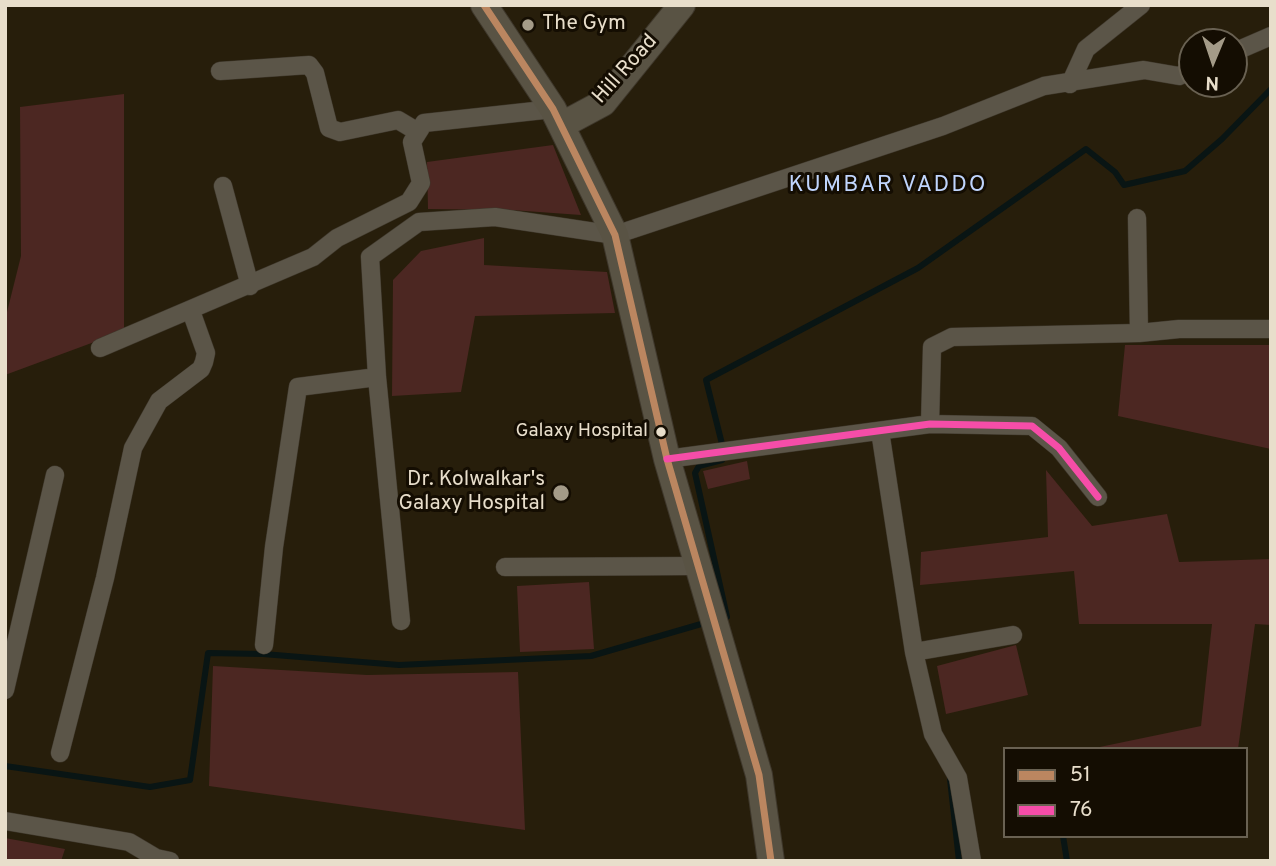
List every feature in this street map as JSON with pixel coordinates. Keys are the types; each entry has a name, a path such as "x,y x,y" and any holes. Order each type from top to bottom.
{"main road":[{"path":"484,5 557,117 615,235 667,459 759,775 771,861"},
{"name":"Hill Road","path":"557,117 603,103 682,5"}],"street":[{"path":"1070,84 1086,49 1141,5"},
{"path":"1248,46 1271,36"},
{"path":"220,71 309,65 315,73 329,128 340,131 398,120 418,132"},
{"path":"401,621 377,377 370,257 419,222 495,218 615,235 943,126 1044,86 1070,84 1144,70 1178,76"},
{"path":"100,348 313,257 337,238 409,202 421,183 412,142 424,123 557,117"},
{"path":"223,186 250,286"},
{"path":"1137,218 1139,333"},
{"path":"60,753 105,579 133,447 159,401 201,369 204,362 206,354 191,311"},
{"path":"930,424 932,347 952,337 1139,333 1179,329 1271,329"},
{"path":"264,645 274,547 298,387 377,377"},
{"path":"667,459 930,424 1032,426 1059,448 1098,497"},
{"path":"880,431 914,652 933,734 958,778 972,861"},
{"path":"5,690 55,475"},
{"path":"505,567 698,566"},
{"path":"914,652 1013,635"},
{"path":"5,821 129,842 156,858 170,861"}],"shaded area":[{"path":"124,94 124,331 5,375 5,320 21,256 20,107"},
{"path":"553,145 581,215 511,210 428,209 427,162"},
{"path":"484,238 484,265 607,272 615,313 475,316 461,392 392,396 393,280 421,251"},
{"path":"1125,345 1271,345 1271,449 1118,416"},
{"path":"747,461 750,479 708,489 703,471"},
{"path":"1046,470 1092,526 1167,514 1179,562 1271,559 1271,625 1255,624 1238,747 1100,747 1201,726 1212,624 1079,624 1074,571 920,585 921,552 1048,537"},
{"path":"589,582 594,649 520,652 517,586"},
{"path":"1016,645 1028,695 946,714 937,666"},
{"path":"213,666 367,675 518,672 525,830 209,786"},
{"path":"5,838 65,849 61,861 5,861"}],"waterway":[{"path":"723,448 706,380 918,268 1086,149 1115,172 1124,185 1185,171 1222,139 1271,89"},
{"path":"719,619 727,617 695,473 699,466 722,460"},
{"path":"5,766 150,787 190,780 208,653 263,654 399,665 591,656 708,622"},
{"path":"950,779 959,861"},
{"path":"1063,838 1067,861"}],"transit line":[{"name":"51","path":"484,5 553,109 615,235 667,459 759,775 771,861"},
{"name":"76","path":"667,459 930,424 1032,426 1059,448 1098,497"}],"place":[{"name":"The Gym","path":"528,25"},
{"name":"Galaxy Hospital","path":"661,432"},
{"name":"Dr. Kolwalkar's Galaxy Hospital","path":"561,493"}],"district":[{"name":"KUMBAR VADDO","path":"888,186"}]}
